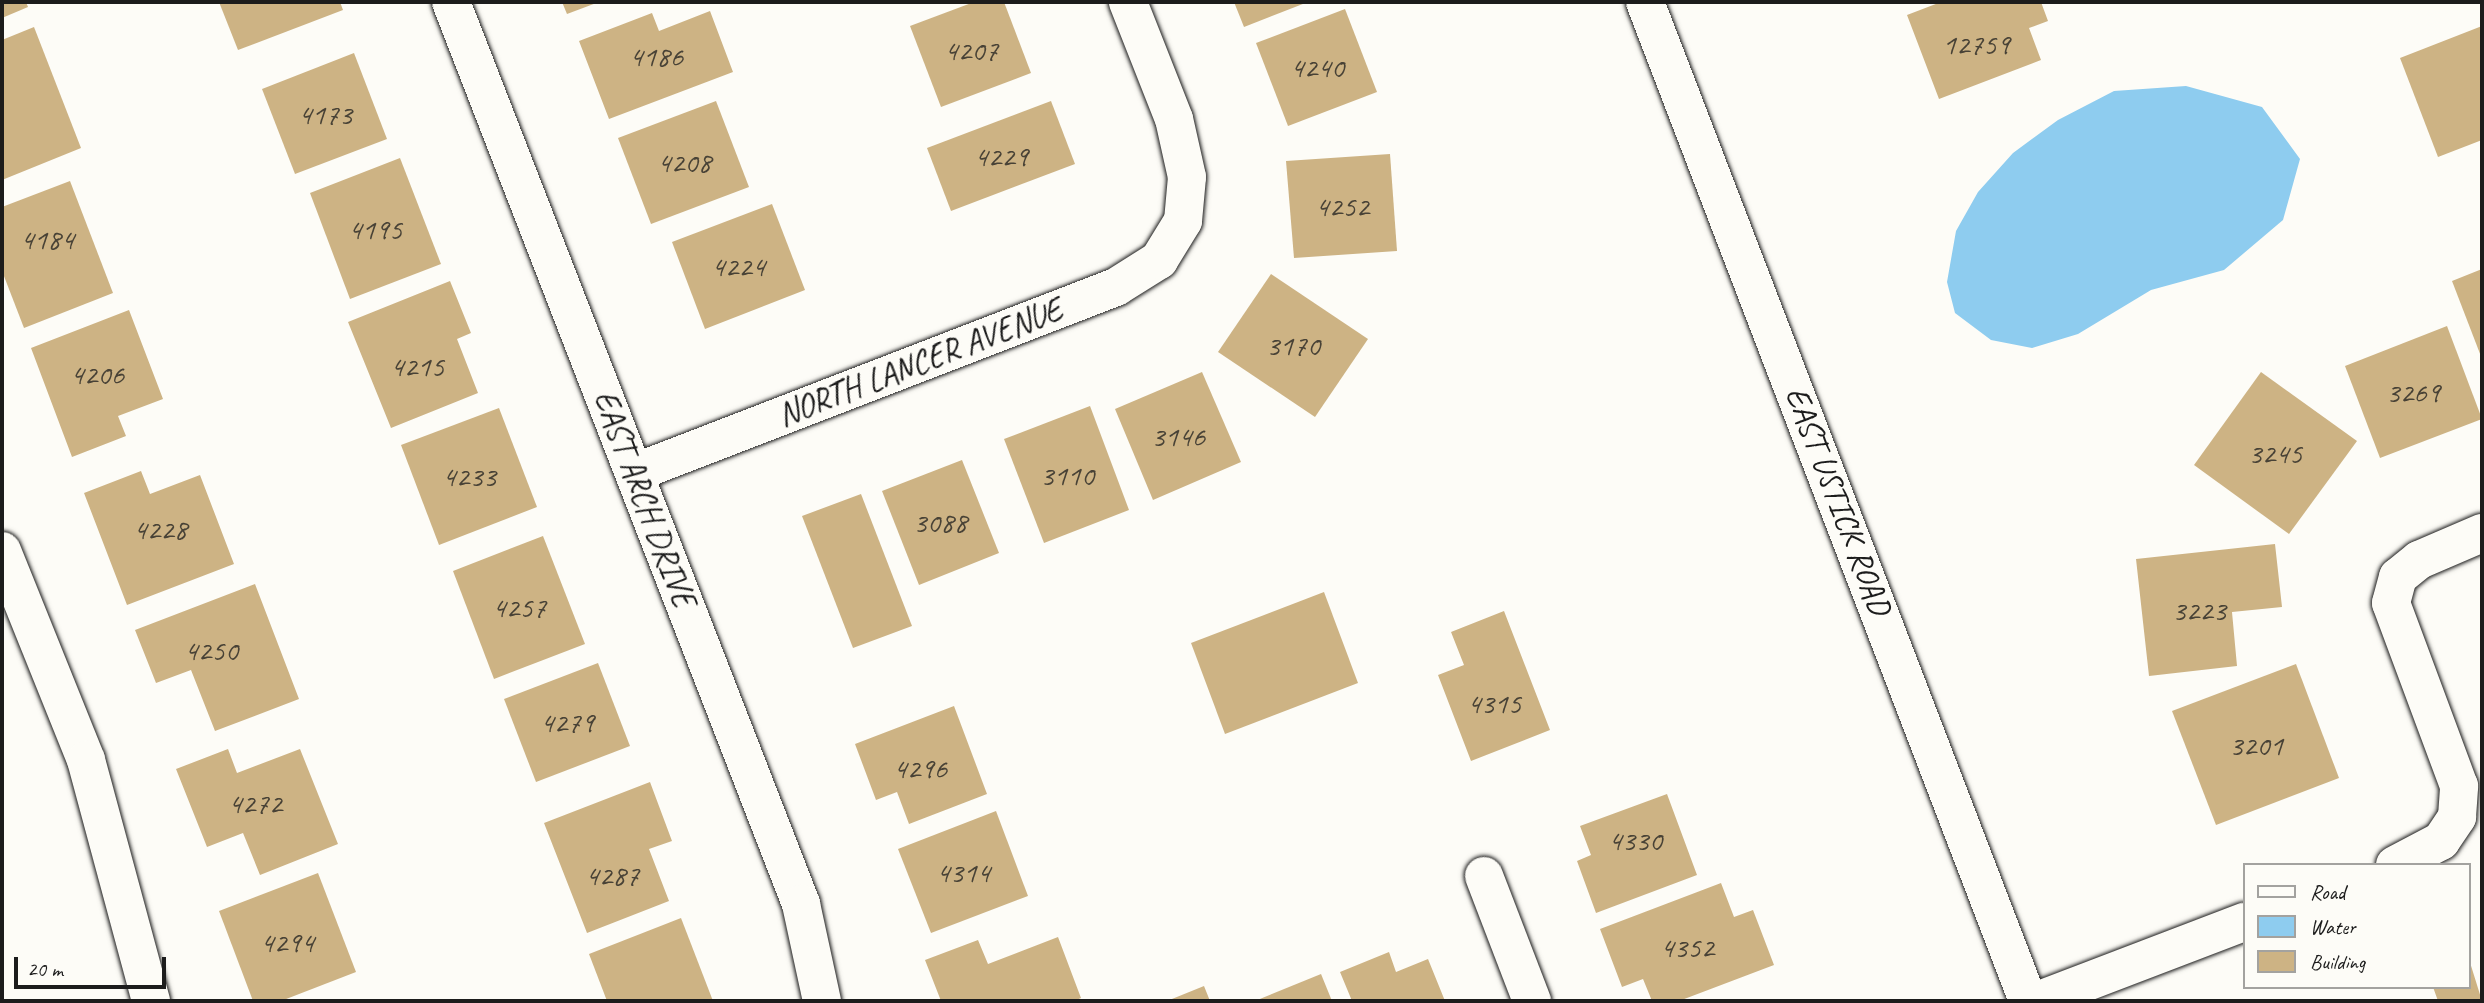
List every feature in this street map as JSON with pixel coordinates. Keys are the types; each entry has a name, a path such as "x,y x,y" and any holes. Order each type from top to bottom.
{"street":[{"name":"EAST ARCH DRIVE","path":"452,2 801,904 822,1001"},
{"name":"NORTH LANCER AVENUE","path":"634,473 1116,287 1159,260 1183,221 1187,177 1174,119 1128,2"},
{"name":"EAST USTICK ROAD","path":"1645,2 2028,1001"},
{"path":"2399,863 2441,841 2458,817 2459,786 2390,603 2398,577 2419,559 2482,533"},
{"path":"2,551 86,760 151,1001"},
{"path":"1484,876 1532,1001"},
{"path":"2037,1001 2242,923"}],"water":[{"path":"2186,86 2262,107 2300,159 2283,220 2224,270 2151,290 2078,334 2032,348 1991,340 1955,313 1947,282 1956,231 1978,192 2013,153 2058,120 2114,91"}],"building":[{"path":"2,2 26,2 28,7 2,18"},
{"path":"219,2 340,2 343,10 238,50"},
{"path":"562,2 599,2 567,14"},
{"path":"974,2 1004,2 1031,73 941,107 910,26"},
{"path":"1234,2 1308,2 1244,27"},
{"path":"1941,2 2041,2 2048,21 2029,28 2041,60 1939,99 1907,15"},
{"path":"1345,9 1377,92 1288,126 1256,43"},
{"path":"710,11 733,72 609,119 579,41 652,13 659,31"},
{"path":"2482,26 2482,140 2438,157 2400,58"},
{"path":"34,27 81,148 2,180 2,40"},
{"path":"354,53 387,139 295,174 262,89"},
{"path":"716,101 749,187 651,224 618,138"},
{"path":"1051,101 1075,164 951,211 927,148"},
{"path":"1390,154 1397,251 1294,258 1286,161"},
{"path":"400,158 441,264 350,299 310,193"},
{"path":"70,181 113,293 24,328 2,271 2,207"},
{"path":"772,204 805,290 705,329 672,242"},
{"path":"2482,269 2482,359 2452,281"},
{"path":"1271,274 1368,339 1315,417 1218,352"},
{"path":"450,281 471,333 457,339 478,393 391,428 348,322"},
{"path":"129,310 163,399 118,416 126,436 72,457 31,348"},
{"path":"2447,326 2482,419 2380,458 2345,366"},
{"path":"1202,372 1241,462 1153,500 1115,409"},
{"path":"2261,372 2357,441 2289,534 2194,465"},
{"path":"1090,406 1129,510 1044,543 1004,439"},
{"path":"499,408 537,507 439,545 401,445"},
{"path":"962,460 999,553 919,585 882,491"},
{"path":"141,471 150,494 200,475 234,564 127,605 84,493"},
{"path":"861,494 912,626 853,648 802,516"},
{"path":"543,536 585,644 494,679 453,571"},
{"path":"2275,544 2282,607 2232,612 2237,666 2149,676 2136,559"},
{"path":"255,584 299,699 215,731 191,670 156,683 135,630"},
{"path":"1324,592 1358,683 1225,734 1191,643"},
{"path":"1504,611 1550,730 1471,761 1438,675 1464,665 1451,632"},
{"path":"598,663 630,746 536,782 504,699"},
{"path":"2296,664 2339,778 2216,825 2172,711"},
{"path":"954,706 987,794 909,824 897,792 876,800 855,744"},
{"path":"228,749 237,773 300,749 338,844 260,875 243,833 207,847 176,769"},
{"path":"650,782 672,841 649,849 669,901 587,933 544,823"},
{"path":"1667,794 1697,875 1596,913 1577,861 1591,855 1580,826"},
{"path":"996,811 1028,896 931,933 898,849"},
{"path":"318,873 356,972 281,1001 253,1001 219,911"},
{"path":"1721,883 1734,917 1753,910 1774,965 1679,1001 1652,1001 1643,979 1622,987 1600,929"},
{"path":"681,918 713,1001 607,1001 589,954"},
{"path":"1058,937 1081,998 1074,1001 941,1001 925,960 978,940 988,964"},
{"path":"1389,952 1396,972 1428,959 1445,1001 1352,1001 1340,972"},
{"path":"2470,962 2482,1001 2438,1001 2434,989 2470,989"},
{"path":"1321,974 1332,1001 1255,1001"},
{"path":"1204,986 1210,1001 1167,1001"}]}
